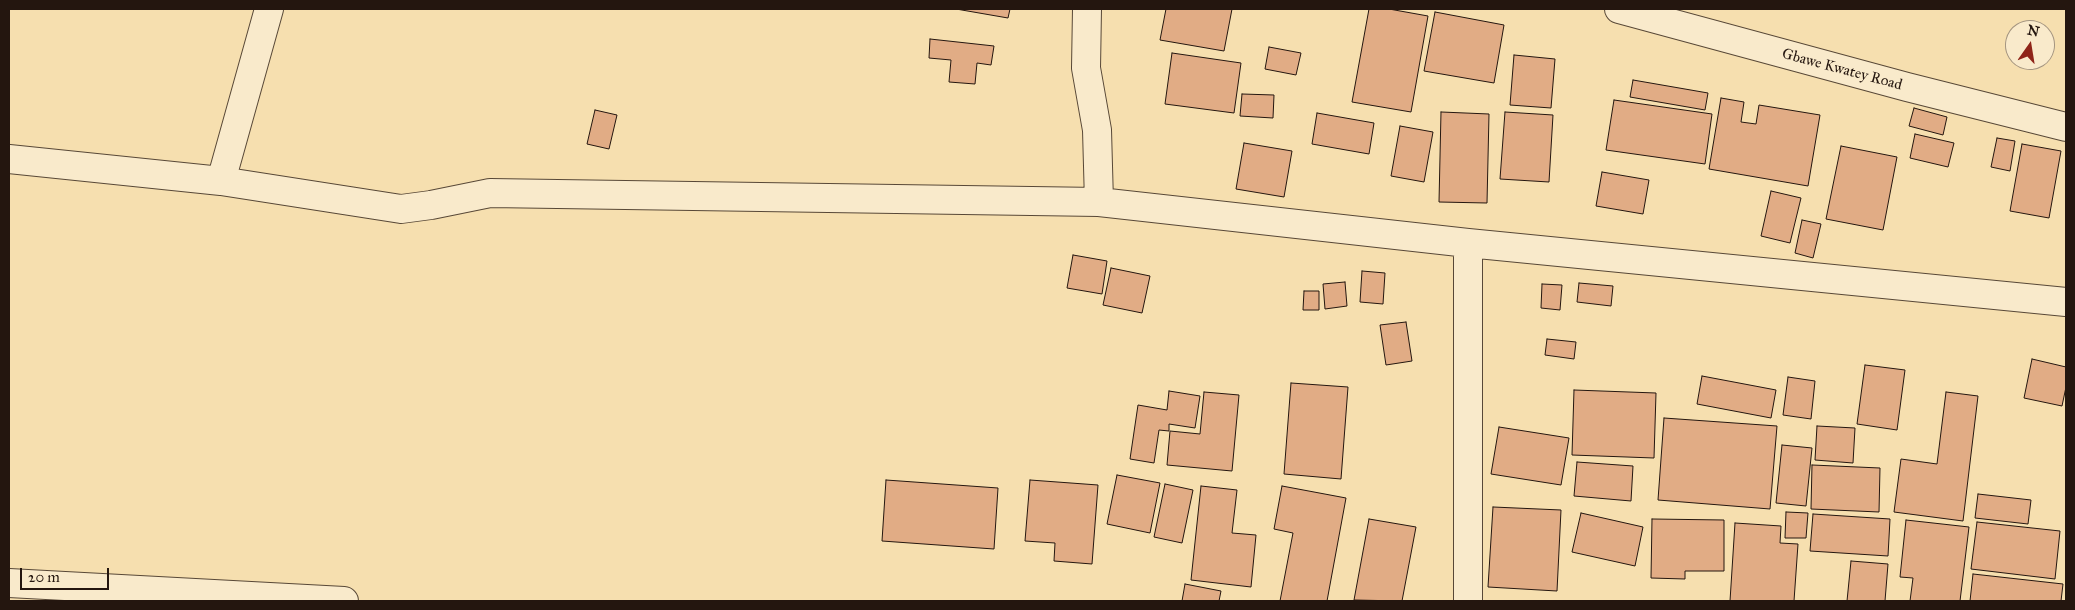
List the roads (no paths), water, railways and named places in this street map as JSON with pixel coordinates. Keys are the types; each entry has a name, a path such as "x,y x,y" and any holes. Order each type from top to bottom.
{"street":[{"path":"221,181 269,9"},
{"path":"1087,9 1086,68 1097,130 1099,202"},
{"name":"Gbawe Kwatey Road","path":"1619,9 1898,85 2066,127"},
{"path":"9,159 221,181 401,208 431,205 490,193 1099,202 1468,243 2066,302"},
{"path":"1468,243 1468,601"},
{"path":"9,583 55,594 344,601"}]}
